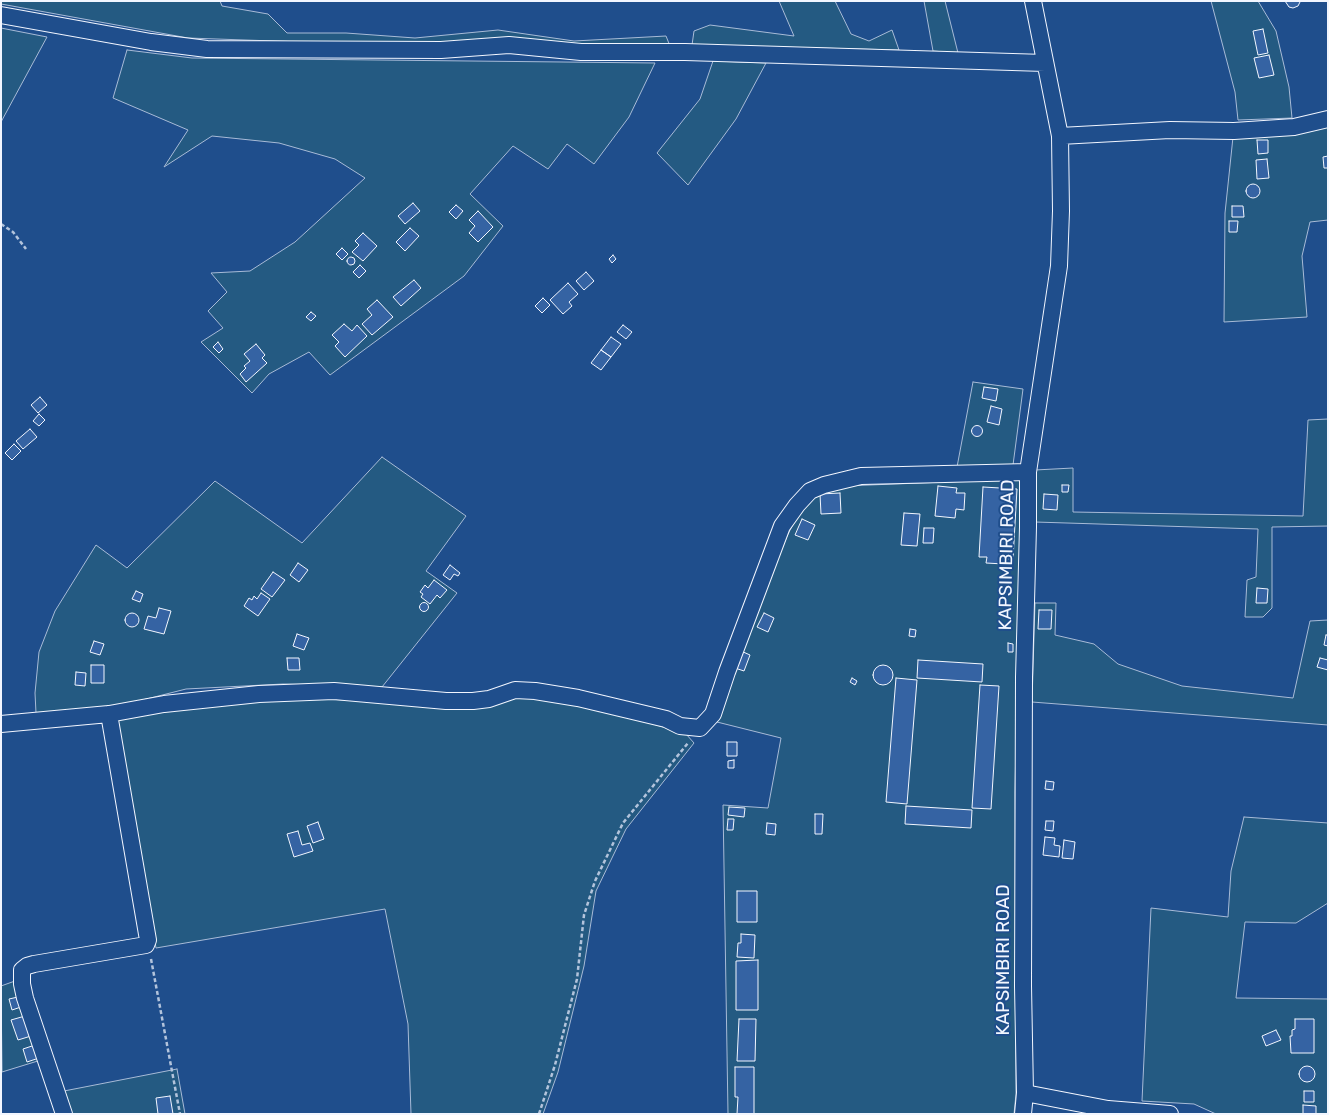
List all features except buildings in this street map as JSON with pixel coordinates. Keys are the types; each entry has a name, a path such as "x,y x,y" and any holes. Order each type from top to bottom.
{"street":[{"name":"KAPSIMBIRI ROAD","path":"1023,1114 1025,1093 1023,986 1024,677 1028,472 1058,266 1060,211 1060,136 1033,1"},
{"path":"1,15 151,42 207,49 441,50 509,45 581,52 685,52 1045,63"},
{"path":"1060,136 1170,130 1234,131 1294,127 1328,119"},
{"path":"1,724 109,714 164,704 258,694 334,691 446,701 473,701 489,699 515,690 535,690 666,719 680,726 700,728 714,714 727,672 782,526 810,491 824,485 861,476 1028,472"},
{"path":"64,1114 25,998 22,970 26,966 34,964 146,945 148,943 109,714"},
{"path":"1025,1093 1108,1109 1170,1114"}],"path":[{"path":"1,224 13,232 26,249"},
{"path":"539,1114 555,1065 577,979 584,915 594,881 623,823 700,728"},
{"path":"148,943 180,1114"}],"shaded area":[{"path":"1,1 220,1 222,6 268,14 287,33 346,33 415,38 498,30 574,41 666,36 670,46 446,47 188,38 1,4"},
{"path":"779,1 835,1 851,34 869,41 892,30 899,50 692,45 694,31 710,25 794,36"},
{"path":"924,1 945,1 958,53 933,51"},
{"path":"1211,1 1258,1 1276,31 1289,87 1292,118 1238,120 1235,92"},
{"path":"1,28 47,37 1,122"},
{"path":"127,50 192,58 655,63 629,117 594,164 567,144 548,169 513,146 470,194 503,226 464,276 330,375 309,352 269,374 252,393 201,342 223,328 208,311 227,292 211,273 250,271 295,242 365,178 335,159 279,143 212,136 164,167 188,130 113,98"},
{"path":"713,61 766,63 736,119 688,185 657,153 700,99"},
{"path":"1328,125 1328,220 1310,222 1302,256 1307,317 1224,322 1225,213 1233,137"},
{"path":"973,382 1023,389 1013,465 957,467"},
{"path":"1328,419 1328,526 1272,527 1272,608 1263,617 1245,617 1247,580 1256,577 1258,529 1035,522 1035,470 1073,468 1073,512 1303,516 1308,420"},
{"path":"382,457 466,516 426,571 457,593 382,687 283,684 186,689 115,707 36,713 35,693 39,652 55,611 96,545 127,568 215,481 302,543"},
{"path":"1021,479 1015,792 1016,1094 1014,1114 728,1114 723,805 768,808 781,738 717,722 741,645 788,534 804,504 820,491 844,486"},
{"path":"1035,603 1056,603 1055,635 1094,644 1118,664 1182,686 1293,698 1310,621 1328,620 1328,725 1032,702"},
{"path":"518,695 604,709 686,734 694,743 626,829 596,891 584,966 558,1072 543,1114 411,1114 408,1024 385,909 156,948 117,719 169,708 298,698 483,706"},
{"path":"1244,817 1328,823 1328,903 1296,923 1245,922 1236,998 1328,999 1328,1114 1216,1114 1194,1104 1142,1101 1151,908 1228,917 1231,871"},
{"path":"15,981 41,1060 2,1072 1,986"},
{"path":"177,1069 185,1114 71,1114 64,1091"}]}
